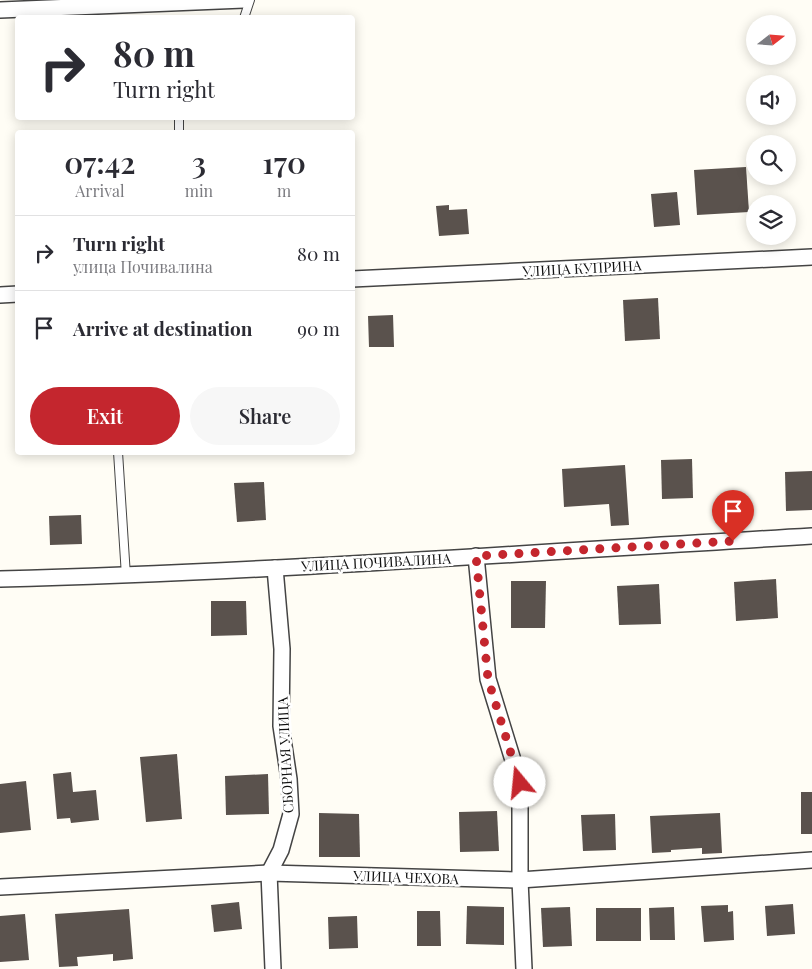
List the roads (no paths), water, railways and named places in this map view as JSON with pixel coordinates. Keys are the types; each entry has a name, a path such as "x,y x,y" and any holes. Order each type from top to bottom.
{"street":[{"path":"0,10 244,0"},
{"name":"УЛИЦА КУПРИНА","path":"355,279 812,257"},
{"path":"0,295 15,294"},
{"name":"УЛИЦА ПОЧИВАЛИНА","path":"0,579 126,576 812,536"},
{"path":"476,556 488,679 520,783 520,880 524,969"},
{"name":"СБОРНАЯ УЛИЦА","path":"273,969 270,873 281,850 291,814 289,778 281,726 282,649 275,568"},
{"name":"УЛИЦА ЧЕХОВА","path":"0,886 270,873 520,880 812,860"}],"lane":[{"path":"245,15 250,0"},
{"path":"118,455 126,576"}]}
